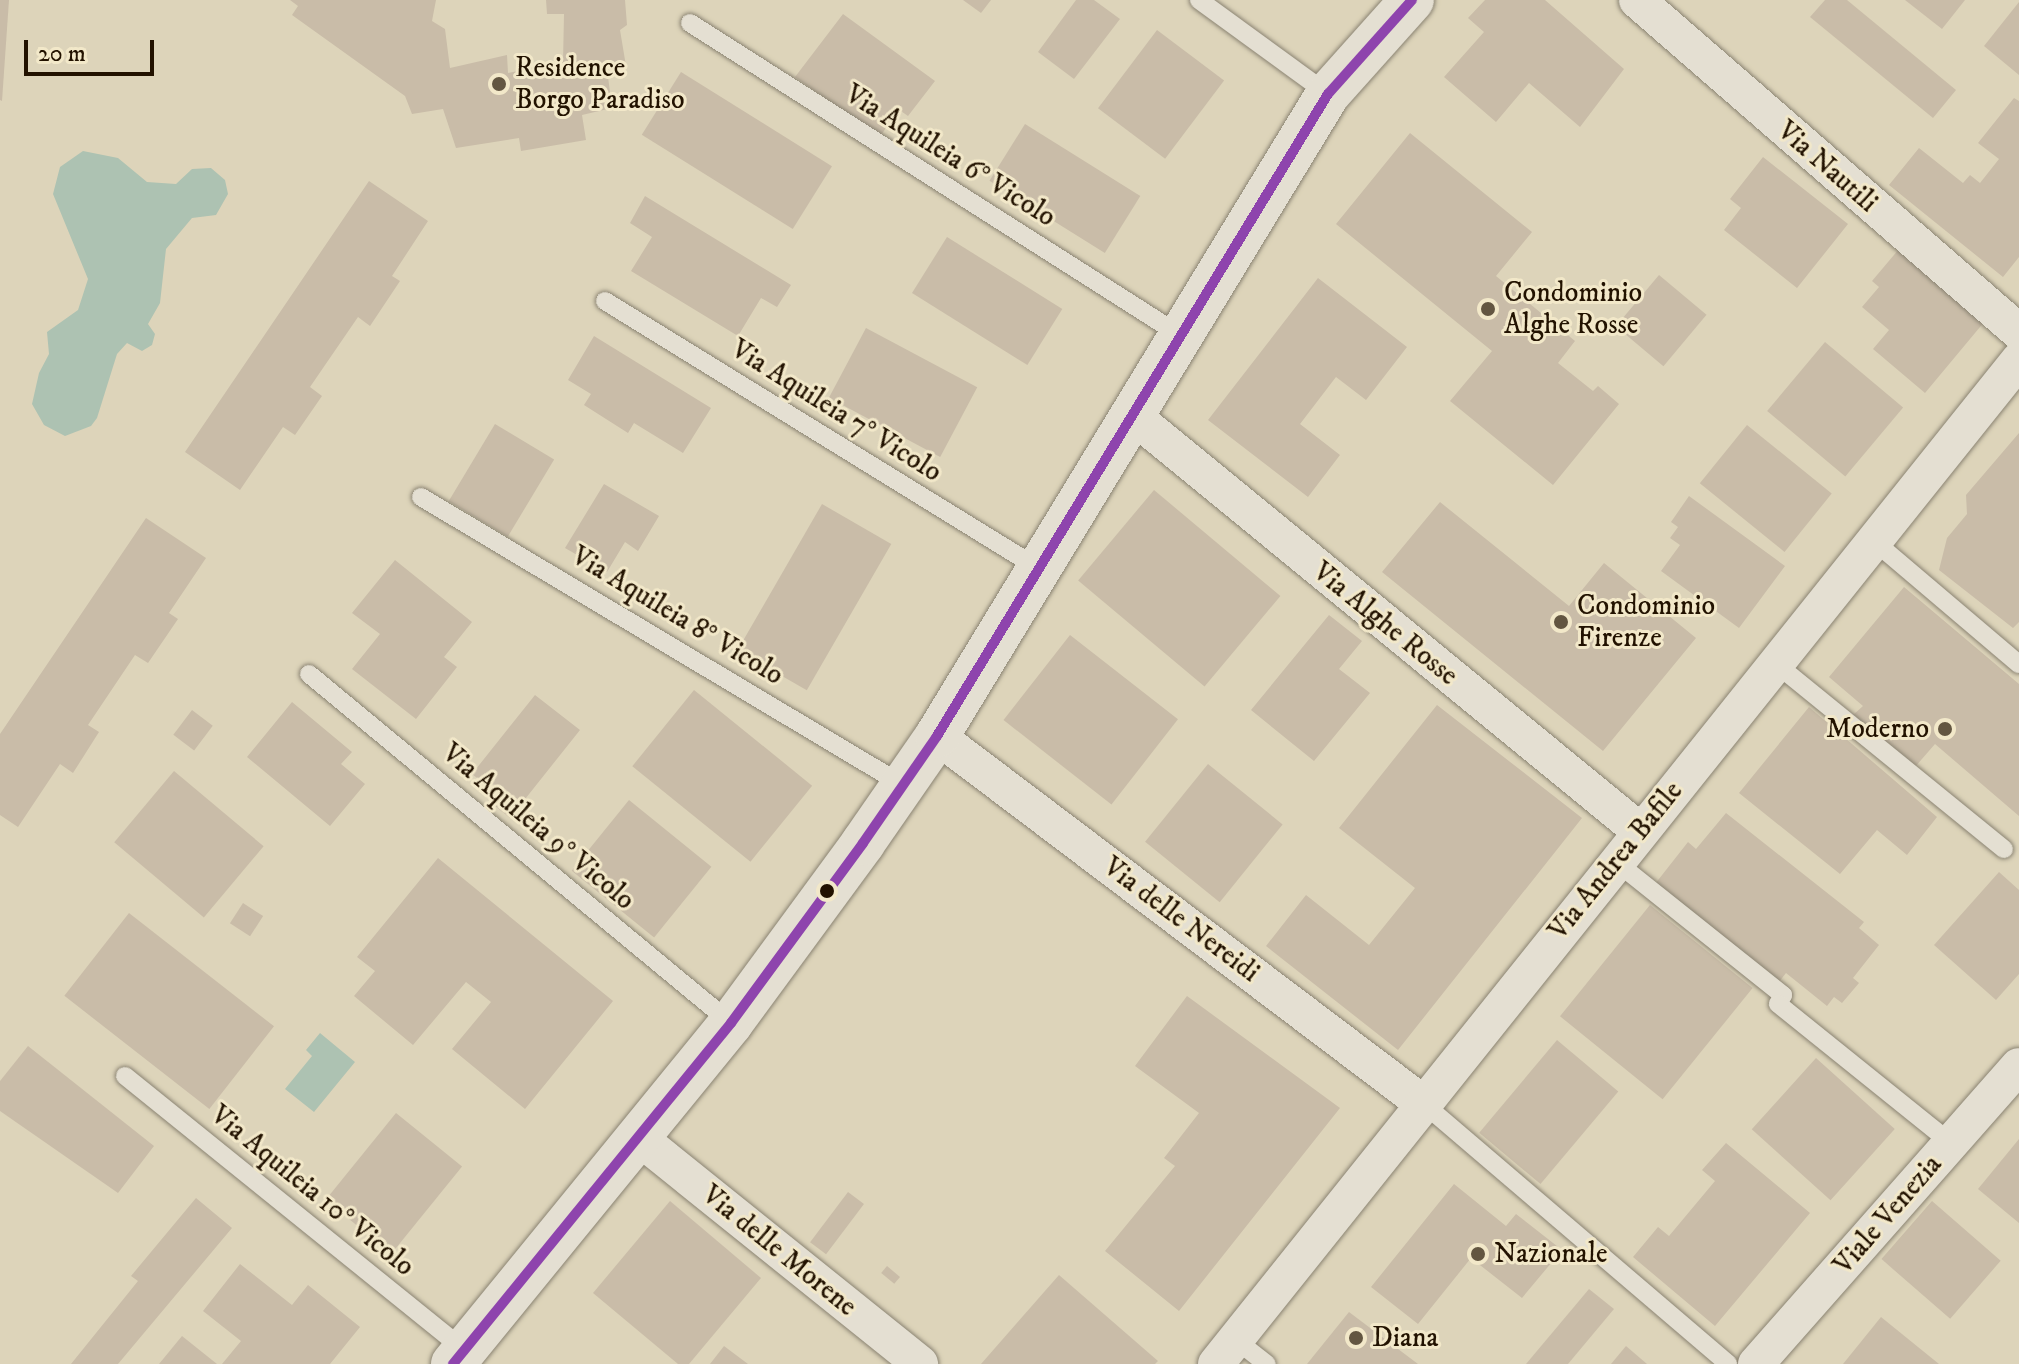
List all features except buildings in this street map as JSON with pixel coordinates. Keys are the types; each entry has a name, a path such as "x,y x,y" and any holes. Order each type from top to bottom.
{"street":[{"path":"459,1357 731,1023 903,785 937,736 1328,94 1412,0"},
{"name":"Via Nautili","path":"1637,0 2019,332"},
{"name":"Via Andrea Bafile","path":"1226,1352 1615,861 2019,360"},
{"name":"Via Alghe Rosse","path":"1132,415 1640,831"},
{"name":"Via delle Nereidi","path":"937,736 1424,1104"},
{"name":"Viale Venezia","path":"1756,1364 2019,1066"},
{"name":"Via delle Morene","path":"638,1137 920,1364"}],"lane":[{"path":"1199,0 1328,94"},
{"name":"Via Aquileia 6° Vicolo","path":"690,23 1180,335"},
{"name":"Via Aquileia 7° Vicolo","path":"605,301 1039,569"},
{"name":"Via Aquileia 8° Vicolo","path":"421,497 903,785"},
{"path":"1875,542 2019,664"},
{"path":"1775,663 2004,849"},
{"name":"Via Aquileia 9° Vicolo","path":"309,674 731,1023"},
{"path":"1615,861 1783,995 1778,1004 1951,1143"},
{"name":"Via Aquileia 10° Vicolo","path":"125,1076 459,1357"},
{"path":"1424,1104 1728,1364"},
{"path":"1226,1352 1267,1364"}],"shaded area":[{"path":"83,151 118,158 147,182 176,184 192,169 211,168 225,180 228,194 216,215 192,218 166,249 160,303 148,324 155,334 152,345 142,351 127,343 117,354 97,418 91,426 65,436 44,425 32,404 39,373 49,354 47,332 78,310 88,279 53,194 60,167"},
{"path":"320,1033 355,1062 314,1112 285,1089 312,1056 306,1050"}],"transit line":[{"path":"453,1364 731,1023 863,843 937,736 1328,94 1412,0"}],"place":[{"name":"Residence Borgo Paradiso","path":"499,84"},
{"name":"Condominio Alghe Rosse","path":"1488,309"},
{"name":"Condominio Firenze","path":"1561,622"},
{"name":"Moderno","path":"1945,729"},
{"name":"Nazionale","path":"1478,1254"},
{"name":"Diana","path":"1356,1338"}]}
